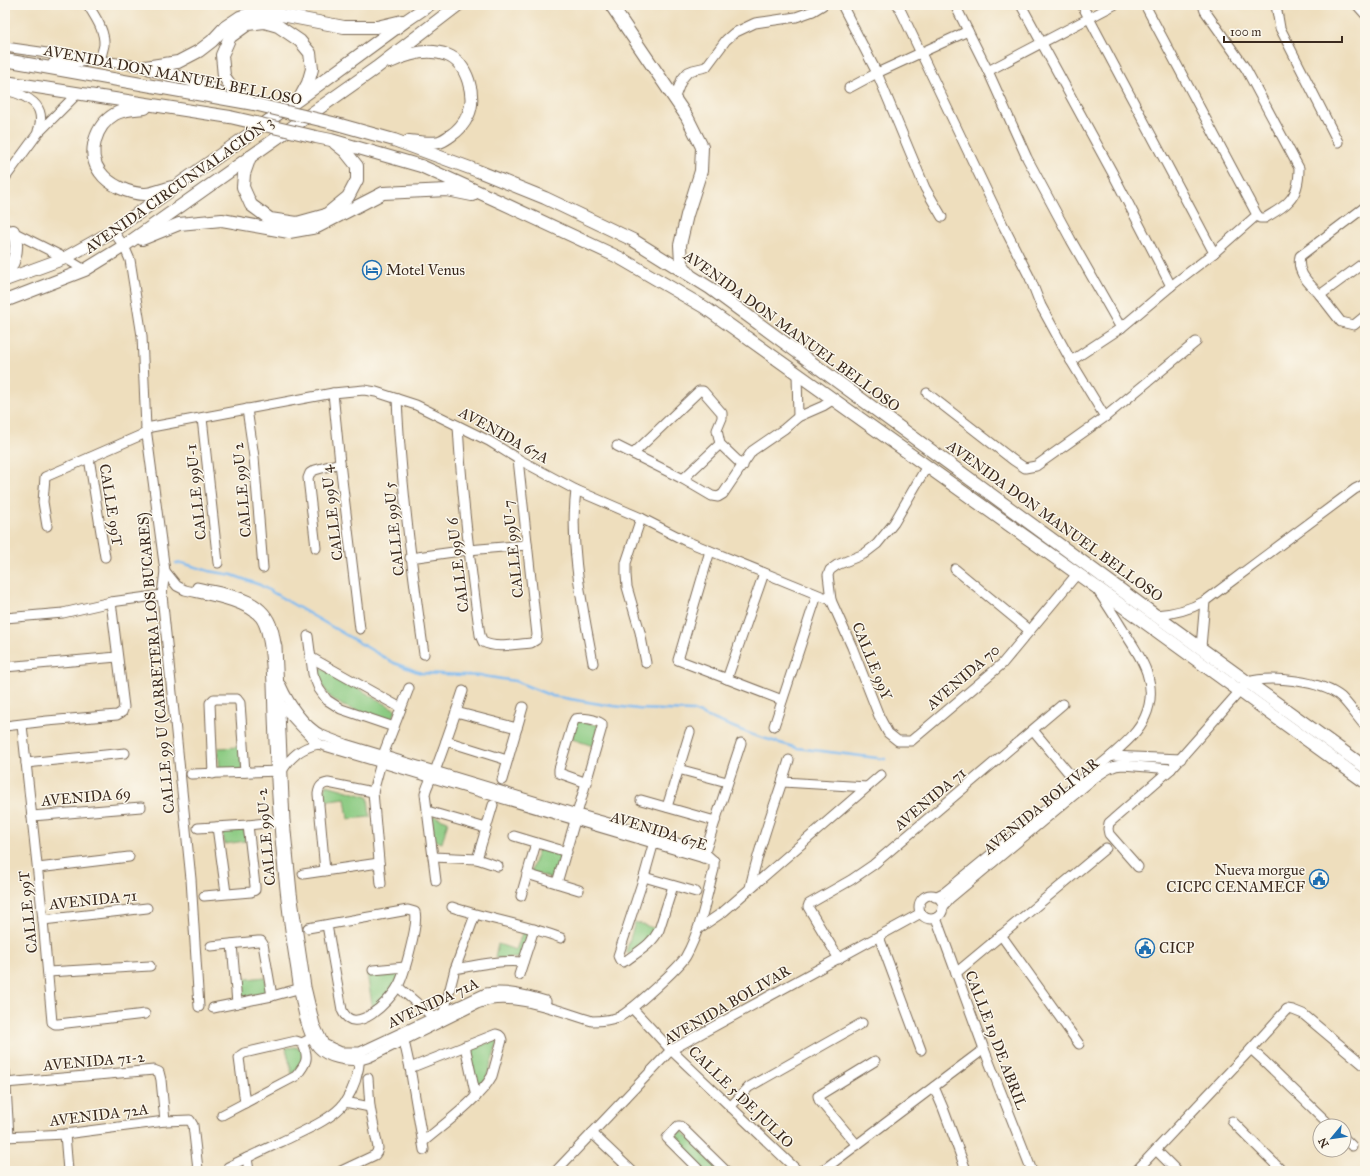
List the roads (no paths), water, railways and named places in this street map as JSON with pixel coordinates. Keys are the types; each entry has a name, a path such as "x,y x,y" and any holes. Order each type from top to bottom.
{"main road":[{"name":"AVENIDA CIRCUNVALACIÓN 3","path":"5,279 65,258 113,231 300,99 429,5"},
{"name":"AVENIDA CIRCUNVALACIÓN 3","path":"5,301 85,270 124,246 376,68 458,5"},
{"path":"611,5 687,116 702,147 701,171 687,215 680,245 682,264 691,276"},
{"path":"146,67 178,62 199,51 226,27 240,17 253,13 266,12 344,28 376,27 407,20"},
{"path":"254,104 236,94 224,76 222,55 230,37 248,24 264,22 278,26 300,42 310,53 312,69 308,83 300,99"},
{"path":"376,68 401,57 428,52 447,55 460,64 468,78 472,97 469,114 458,131 440,142 394,140"},
{"name":"AVENIDA DON MANUEL BELLOSO","path":"5,60 236,100 338,124 394,140 545,198 633,240 723,298 1155,615 1201,647 1244,687 1365,782"},
{"path":"42,66 95,60"},
{"path":"146,67 190,80 236,100"},
{"name":"AVENIDA DON MANUEL BELLOSO","path":"5,88 78,93 230,117 331,140 421,166 626,261 704,307 1077,574 1365,767"},
{"path":"159,106 125,110 115,114 103,124 96,134 93,147 94,160 100,172 112,184 127,191 146,194 179,185"},
{"path":"250,157 244,174 243,187 251,205 270,219 298,223 326,214 348,197 357,180 357,166 345,151 331,140"},
{"path":"124,246 179,224 222,220 289,232 317,228 383,193 447,190 496,200"},
{"path":"5,279 14,259 16,244 9,230"}],"street":[{"path":"88,5 103,34 104,45 95,60"},
{"path":"674,98 682,79 688,72 706,67 726,40 734,33 755,24 796,17 813,11 823,5"},
{"path":"842,5 877,73 925,188 942,217"},
{"path":"898,5 1030,278 1041,306 1071,361 1105,417"},
{"path":"955,5 988,71 1027,158 1121,328"},
{"path":"1021,5 1112,172 1171,286"},
{"path":"1082,5 1214,253"},
{"path":"988,71 1114,5"},
{"path":"1145,5 1257,215 1260,218 1265,218 1290,201 1296,189 1299,168 1246,70 1205,11 1203,5"},
{"path":"1276,5 1280,28 1338,142"},
{"path":"1357,5 1365,14"},
{"path":"849,88 877,73 968,31"},
{"name":"AVENIDA DON MANUEL BELLOSO","path":"5,47 146,67"},
{"path":"5,88 27,97 40,112 42,123 38,133"},
{"path":"5,178 38,133 78,93"},
{"path":"1365,207 1300,256 1298,264 1304,277 1341,322 1354,325 1365,316"},
{"path":"1071,361 1121,328 1171,286 1214,253 1257,215"},
{"path":"9,230 65,258 85,270"},
{"name":"CALLE 99 U (CARRETERA LOS BUCARES)","path":"113,231 124,246 130,260 142,336 146,430 165,571 162,595 191,879 199,1008"},
{"path":"1320,295 1365,262"},
{"path":"927,393 1013,460 1026,468 1036,466 1105,417 1196,342"},
{"path":"797,373 798,417"},
{"name":"AVENIDA 67A","path":"47,526 43,502 45,477 89,458 146,430 333,393 364,390 376,392 416,405 490,441 518,459 576,490 641,518 686,541 832,600"},
{"path":"633,454 699,391 703,391 722,413 718,430 720,444 743,466"},
{"name":"CALLE 99U 4","path":"333,393 360,629"},
{"name":"CALLE 99U 5","path":"397,399 399,445 410,558 424,654"},
{"path":"617,446 683,479 712,496 718,497 723,494 752,451 784,429 798,417 834,399"},
{"name":"CALLE 99U 2","path":"247,409 254,457 263,568"},
{"name":"CALLE 99U-1","path":"202,418 218,563"},
{"name":"CALLE 99U 6","path":"458,426 468,550 482,642 488,645 531,643 536,640 536,635"},
{"path":"683,479 720,444"},
{"name":"CALLE 99T","path":"89,458 105,557"},
{"name":"CALLE 99U-7","path":"518,459 536,635"},
{"path":"316,548 308,478 310,473 315,470 340,463"},
{"name":"CALLE 99Y","path":"888,733 879,716 832,600 828,575 830,570 837,565 864,554 877,544 894,523 927,466"},
{"path":"1155,615 1183,611 1195,607 1354,489 1365,484"},
{"path":"576,490 574,513 576,554 580,589 593,664"},
{"path":"641,518 626,563 626,575 627,587 640,632 646,663"},
{"path":"410,558 468,550 527,545"},
{"path":"710,551 678,660 782,700"},
{"path":"954,569 1030,631"},
{"name":"CALLE 99U-2","path":"165,571 177,586 185,590 243,605 264,617 273,629 277,647 275,684 282,821 290,931 302,988 315,1036 321,1046"},
{"path":"727,679 764,573"},
{"name":"AVENIDA 70","path":"888,733 898,741 911,741 1002,664 1077,574"},
{"path":"935,896 941,901 943,908 941,914 936,918 926,918 921,913 919,907 921,901 926,897 935,896 945,892 1111,756 1134,734 1145,718 1151,693 1148,674 1142,658 1096,587"},
{"path":"5,618 63,613 111,602 162,595"},
{"path":"774,726 817,595"},
{"path":"1201,647 1205,600"},
{"path":"5,726 117,715 122,712 124,707 111,602"},
{"path":"308,636 312,674 327,700 341,709 394,727"},
{"path":"5,668 117,657"},
{"path":"310,657 402,708"},
{"path":"1138,867 1109,834 1109,823 1171,770 1244,687 1263,679 1303,682 1324,688 1340,696 1365,726"},
{"name":"CALLE 99U-2","path":"275,684 280,701 279,771"},
{"name":"AVENIDA 67E","path":"275,684 304,720 321,734 345,744 382,758 433,774 703,855 714,861 714,869 698,928"},
{"path":"381,884 373,792 382,758 409,688"},
{"path":"436,881 425,794 446,741 463,691"},
{"path":"213,774 210,703 214,699 237,699 240,703 245,772"},
{"name":"AVENIDA 67E","path":"280,701 298,725 318,744 382,758"},
{"name":"AVENIDA 71","path":"838,959 808,905 873,865 1063,704"},
{"path":"502,780 523,707"},
{"path":"456,712 517,728"},
{"path":"557,882 567,852 576,817 587,783 602,727 602,724 599,721 579,718 575,719 573,723 559,769 560,773 587,783"},
{"name":"CALLE 99T","path":"22,724 44,920 52,1022 55,1024 145,1014"},
{"path":"1033,730 1077,783"},
{"path":"667,807 690,732"},
{"path":"446,741 508,760"},
{"path":"703,855 741,743"},
{"path":"191,774 279,771 300,750 318,744"},
{"path":"26,763 125,753"},
{"path":"1111,756 1181,759"},
{"path":"750,888 755,863 789,760"},
{"name":"AVENIDA BOLIVAR","path":"943,908 949,899 1092,780 1109,768 1123,764 1171,770"},
{"path":"678,769 727,782"},
{"path":"632,1008 685,958 698,928 723,912 881,775"},
{"path":"783,782 867,787"},
{"path":"325,871 318,794 319,788 322,784 328,783 373,792"},
{"path":"641,800 714,821"},
{"path":"477,859 493,805"},
{"name":"AVENIDA 69","path":"32,816 141,807"},
{"path":"427,810 486,828"},
{"path":"198,828 282,821"},
{"path":"204,896 251,892 255,890 248,825"},
{"path":"217,826 226,894"},
{"path":"514,836 567,852"},
{"path":"655,840 618,956 620,960 623,962 656,937 673,886"},
{"path":"521,896 536,843"},
{"path":"956,973 1106,848"},
{"path":"38,868 129,857"},
{"path":"433,857 477,859 498,866"},
{"path":"302,874 379,863"},
{"path":"527,874 579,890"},
{"path":"644,877 696,892"},
{"path":"452,907 475,915 534,929 561,938"},
{"name":"AVENIDA 71","path":"44,920 147,908"},
{"path":"308,928 408,910 415,912 417,920 405,967 398,987 374,1013 366,1018 355,1021 347,1018 342,1010 327,925"},
{"name":"AVENIDA BOLIVAR","path":"556,1171 672,1050 921,913"},
{"path":"398,987 441,1018 455,969 475,915"},
{"name":"CALLE 19 DE ABRIL","path":"936,918 984,1049 1032,1171"},
{"path":"519,975 534,929"},
{"path":"1001,935 1078,1044"},
{"path":"879,937 921,1050"},
{"path":"211,946 261,941 263,944 272,996"},
{"path":"232,944 237,1003"},
{"path":"455,969 491,962 523,962"},
{"path":"48,972 150,966"},
{"path":"373,970 405,967"},
{"path":"213,1008 272,996 302,988"},
{"name":"AVENIDA 71A","path":"321,1046 328,1055 340,1059 372,1056 402,1038 441,1018 494,999 517,1000 592,1021 603,1021 619,1017 632,1008"},
{"name":"CALLE 5 DE JULIO","path":"632,1008 730,1107 798,1171"},
{"path":"1136,1171 1251,1050 1287,1009 1303,1014 1365,1066"},
{"path":"730,1107 749,1086 862,1023"},
{"path":"402,1038 410,1068 424,1146 476,1096 489,1081 492,1076 502,1040 501,1037 496,1034 410,1068"},
{"path":"302,1043 315,1036"},
{"path":"222,1115 245,1103 296,1076 304,1067 307,1058 306,1050 302,1043 296,1041 244,1052 241,1055 239,1058 245,1103"},
{"path":"465,1046 476,1096"},
{"path":"822,1171 984,1049"},
{"path":"1251,1050 1323,1118"},
{"path":"228,1167 318,1124 340,1108 345,1102 357,1078 360,1069 360,1056"},
{"path":"857,1145 819,1100 818,1096 875,1061"},
{"name":"AVENIDA 71-2","path":"6,1082 154,1070 159,1072 161,1080 165,1121"},
{"path":"5,1071 7,1136"},
{"path":"341,1171 375,1155 377,1152 378,1148 370,1107 368,1078"},
{"path":"934,1087 966,1170"},
{"path":"345,1102 370,1107"},
{"name":"AVENIDA 72A","path":"7,1136 65,1134 165,1121 190,1120 193,1125 197,1171"},
{"path":"1232,1120 1282,1171"},
{"path":"700,1171 667,1138 678,1126 680,1126 726,1171"},
{"path":"592,1132 632,1171"},
{"path":"65,1134 68,1171"},
{"path":"1156,1150 1177,1171"},
{"path":"247,1158 249,1171"}],"waterway":[{"path":"176,563 182,563 209,571 232,575 260,585 394,663 421,673 483,676 515,681 552,696 606,705 638,709 693,711 753,735 797,748 885,759"}],"place":[{"name":"Motel Venus","path":"372,270"},
{"name":"Nueva morgue CICPC CENAMECF","path":"1319,879"},
{"name":"CICP","path":"1145,948"}]}
